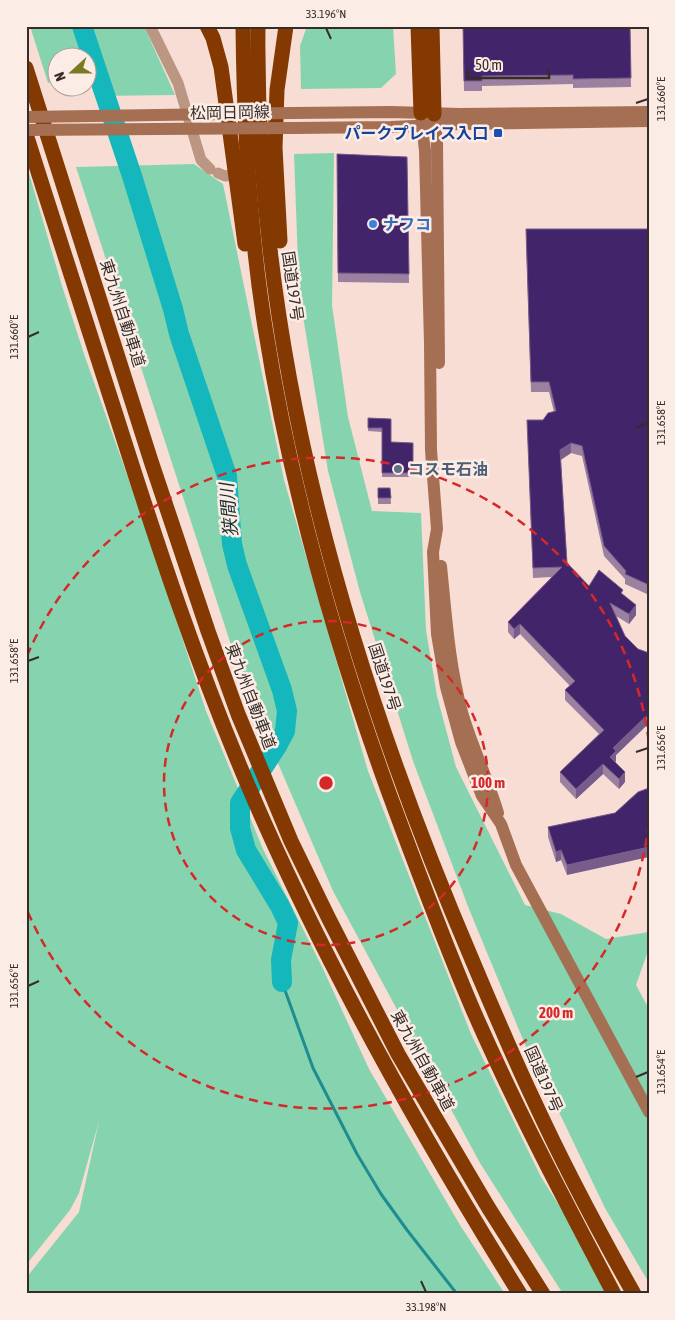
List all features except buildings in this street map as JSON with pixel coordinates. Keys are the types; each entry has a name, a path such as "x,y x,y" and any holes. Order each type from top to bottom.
{"highway":[{"path":"207,26 213,38 221,67 234,175 246,250 265,325"},
{"name":"国道197号","path":"242,26 249,183 265,325 292,468 317,571 345,664 426,896 474,1011 560,1193 614,1294"},
{"name":"国道197号","path":"258,26 261,140 268,224 282,330 309,474 352,633 404,791 444,893 534,1103 634,1294"},
{"path":"286,26 277,100 275,148 277,213 287,302 305,417 309,474"},
{"path":"418,26 428,119"},
{"path":"428,119 432,26"},
{"name":"東九州自動車道","path":"26,68 151,461 208,631 238,714 291,841 340,942 398,1054 442,1131 543,1294"},
{"path":"26,132 148,518 185,622 263,820 326,952 416,1123 520,1294"},
{"path":"26,141 36,166"}],"street":[{"path":"150,26 178,83 196,147 202,160 214,171 225,176 234,175"},
{"name":"松岡日岡線","path":"26,117 293,112 428,119"},
{"path":"428,119 649,112"},
{"path":"428,119 649,121"},
{"path":"428,119 437,142 439,310 437,529 452,667 467,730 494,800 501,824 518,854 547,922 649,1112"},
{"name":"松岡日岡線","path":"26,132 294,128 428,119"}],"green space":[{"path":"30,26 144,26 175,95 98,96 98,48 48,48 48,83"},
{"path":"307,26 393,26 396,74 381,88 301,89 300,46"},
{"path":"334,153 332,305 348,417 372,511 421,513 426,630 437,696 456,767 525,905 561,914 606,939 649,932 649,948 636,985 649,1009 649,1283 605,1208 531,1059 469,909 413,761 360,592 328,471 299,291 294,154"},
{"path":"194,164 223,184 284,480 368,771 471,1034 541,1177 615,1294 563,1294 480,1163 333,891 243,682 76,167"},
{"path":"26,170 28,170 85,357 146,528 206,711 263,849 324,971 369,1069 460,1225 505,1294 26,1294 26,1278 79,1212 99,1121 79,1193 70,1210 26,1265"}],"waterway":[{"name":"狭間川","path":"82,26 132,176 179,334 227,476 232,544 237,565 282,690 287,711 285,731 240,803 240,828 246,850 280,906 288,923 281,960 282,982"},
{"path":"282,982 313,1068 357,1154 381,1194 457,1294"}],"place":[{"name":"パークプレイス入口","path":"498,133"},
{"name":"ナフコ","path":"373,224"},
{"name":"コスモ石油","path":"398,469"}]}
